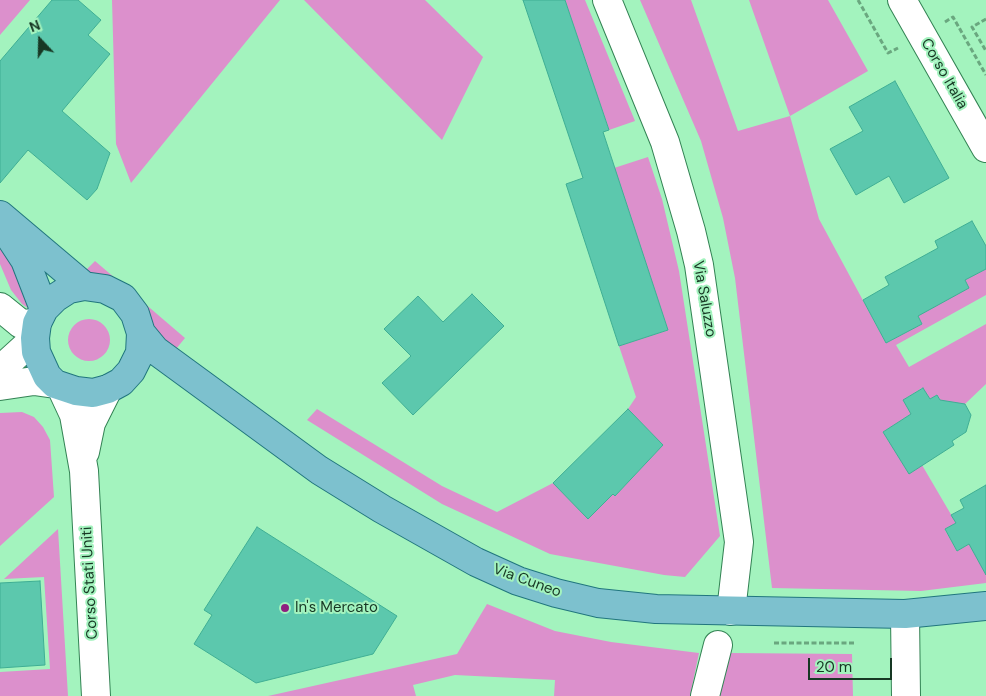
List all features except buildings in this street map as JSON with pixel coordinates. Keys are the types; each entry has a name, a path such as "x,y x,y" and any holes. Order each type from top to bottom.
{"main road":[{"name":"Via Cuneo","path":"0,215 84,286 105,289 123,298 135,314 141,333 140,353 131,371 121,382 108,389"},
{"path":"0,221 25,260 39,323 36,352 47,376 58,385 93,393 108,389"},
{"path":"39,323 55,298 69,290 84,286"},
{"name":"Via Cuneo","path":"141,333 155,350 276,440 382,510 467,557 518,580 556,593 598,603 656,609 905,614 986,606"},
{"name":"Via Cuneo","path":"131,371 174,373 202,384"}],"street":[{"name":"Via Saluzzo","path":"606,0 665,142 691,231 699,266 739,542 731,611"},
{"name":"Corso Italia","path":"903,2 986,148"},
{"path":"0,307 20,324 39,323"},
{"path":"0,370 39,323"},
{"path":"0,386 34,381 58,385"},
{"name":"Corso Stati Uniti","path":"58,385 74,415 84,470"},
{"name":"Corso Stati Uniti","path":"96,696 84,470 86,439 91,423 108,389"},
{"path":"905,614 906,696"},
{"path":"705,696 718,645"}],"path":[{"path":"986,20 972,27 986,51"},
{"path":"774,643 864,644"}],"shaded area":[{"path":"0,0 30,0 0,35"},
{"path":"112,0 280,0 131,183 116,144"},
{"path":"304,0 425,0 483,57 442,140"},
{"path":"565,0 585,0 635,121 609,130"},
{"path":"640,0 691,0 738,131 790,116 819,219 886,343 922,324 918,316 965,280 986,269 986,295 896,345 909,367 986,324 986,384 965,404 946,409 937,395 930,399 922,388 903,400 911,414 883,432 909,473 922,465 956,523 945,530 957,551 969,544 986,545 986,583 921,591 772,588 735,278 723,218 701,141"},
{"path":"749,0 828,0 868,71 790,116"},
{"path":"648,157 662,199 679,271 720,536 685,577 664,575 550,554 442,504 307,420 317,409 442,486 497,512 553,483 588,518 613,494 615,496 663,445 628,409 636,397 619,346 668,330 614,168"},
{"path":"0,249 11,262 37,314 22,304 11,290 0,264"},
{"path":"95,261 185,338 176,349 157,341 84,272"},
{"path":"93,319 101,322 107,328 110,340 107,352 101,358 85,361 77,358 71,352 68,336 71,328 77,322"},
{"path":"22,412 34,417 43,427 50,440 54,497 0,546 0,413"},
{"path":"58,529 68,696 0,696 0,672 50,669 44,577 4,579"},
{"path":"487,604 555,631 611,642 699,653 690,696 554,696 555,680 455,675 413,685 416,696 268,696 457,654"},
{"path":"730,653 852,654 853,696 718,696"}],"place":[{"name":"In's Mercato","path":"285,608"}]}
